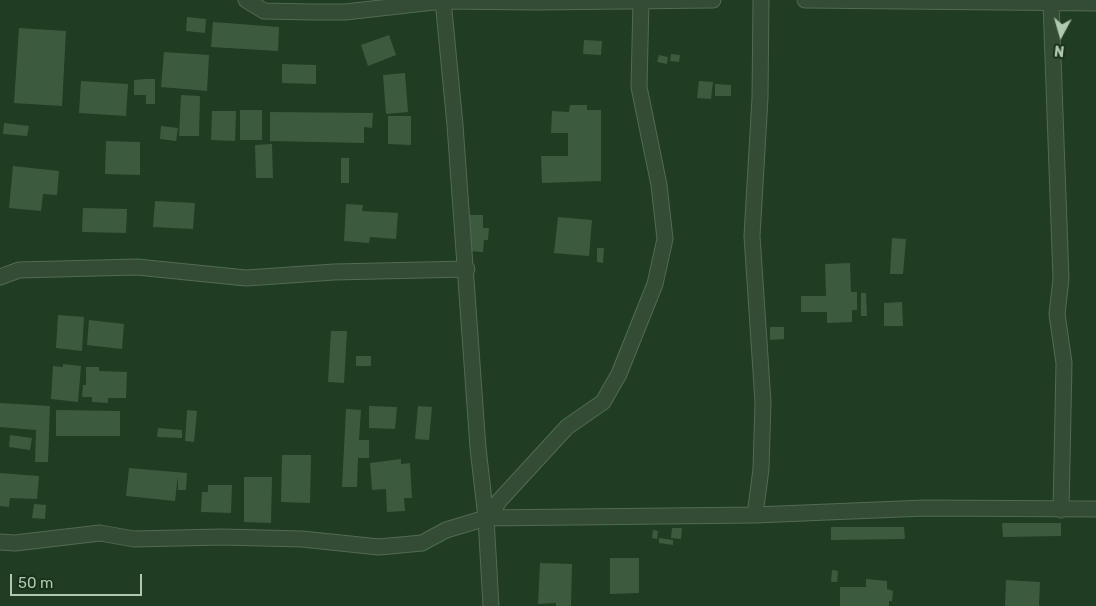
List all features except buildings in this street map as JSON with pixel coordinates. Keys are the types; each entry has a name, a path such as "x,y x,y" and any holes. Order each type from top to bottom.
{"street":[{"path":"246,0 264,10 312,12 345,12 443,0 712,0"},
{"path":"443,0 467,269 478,448 488,518 491,606"},
{"path":"755,515 761,469 762,402 752,236 760,98 760,0"},
{"path":"805,0 1096,3"},
{"path":"488,518 498,501 567,427 603,402 619,374 655,284 665,239 659,185 640,87 640,1"},
{"path":"1051,3 1061,279 1057,314 1064,363 1060,510"},
{"path":"0,277 19,270 127,268 179,270 246,278 334,272 467,269"},
{"path":"0,542 15,543 100,533 134,539 222,537 302,540 378,548 422,543 446,530 488,518 755,515 925,508 1096,509"}]}
